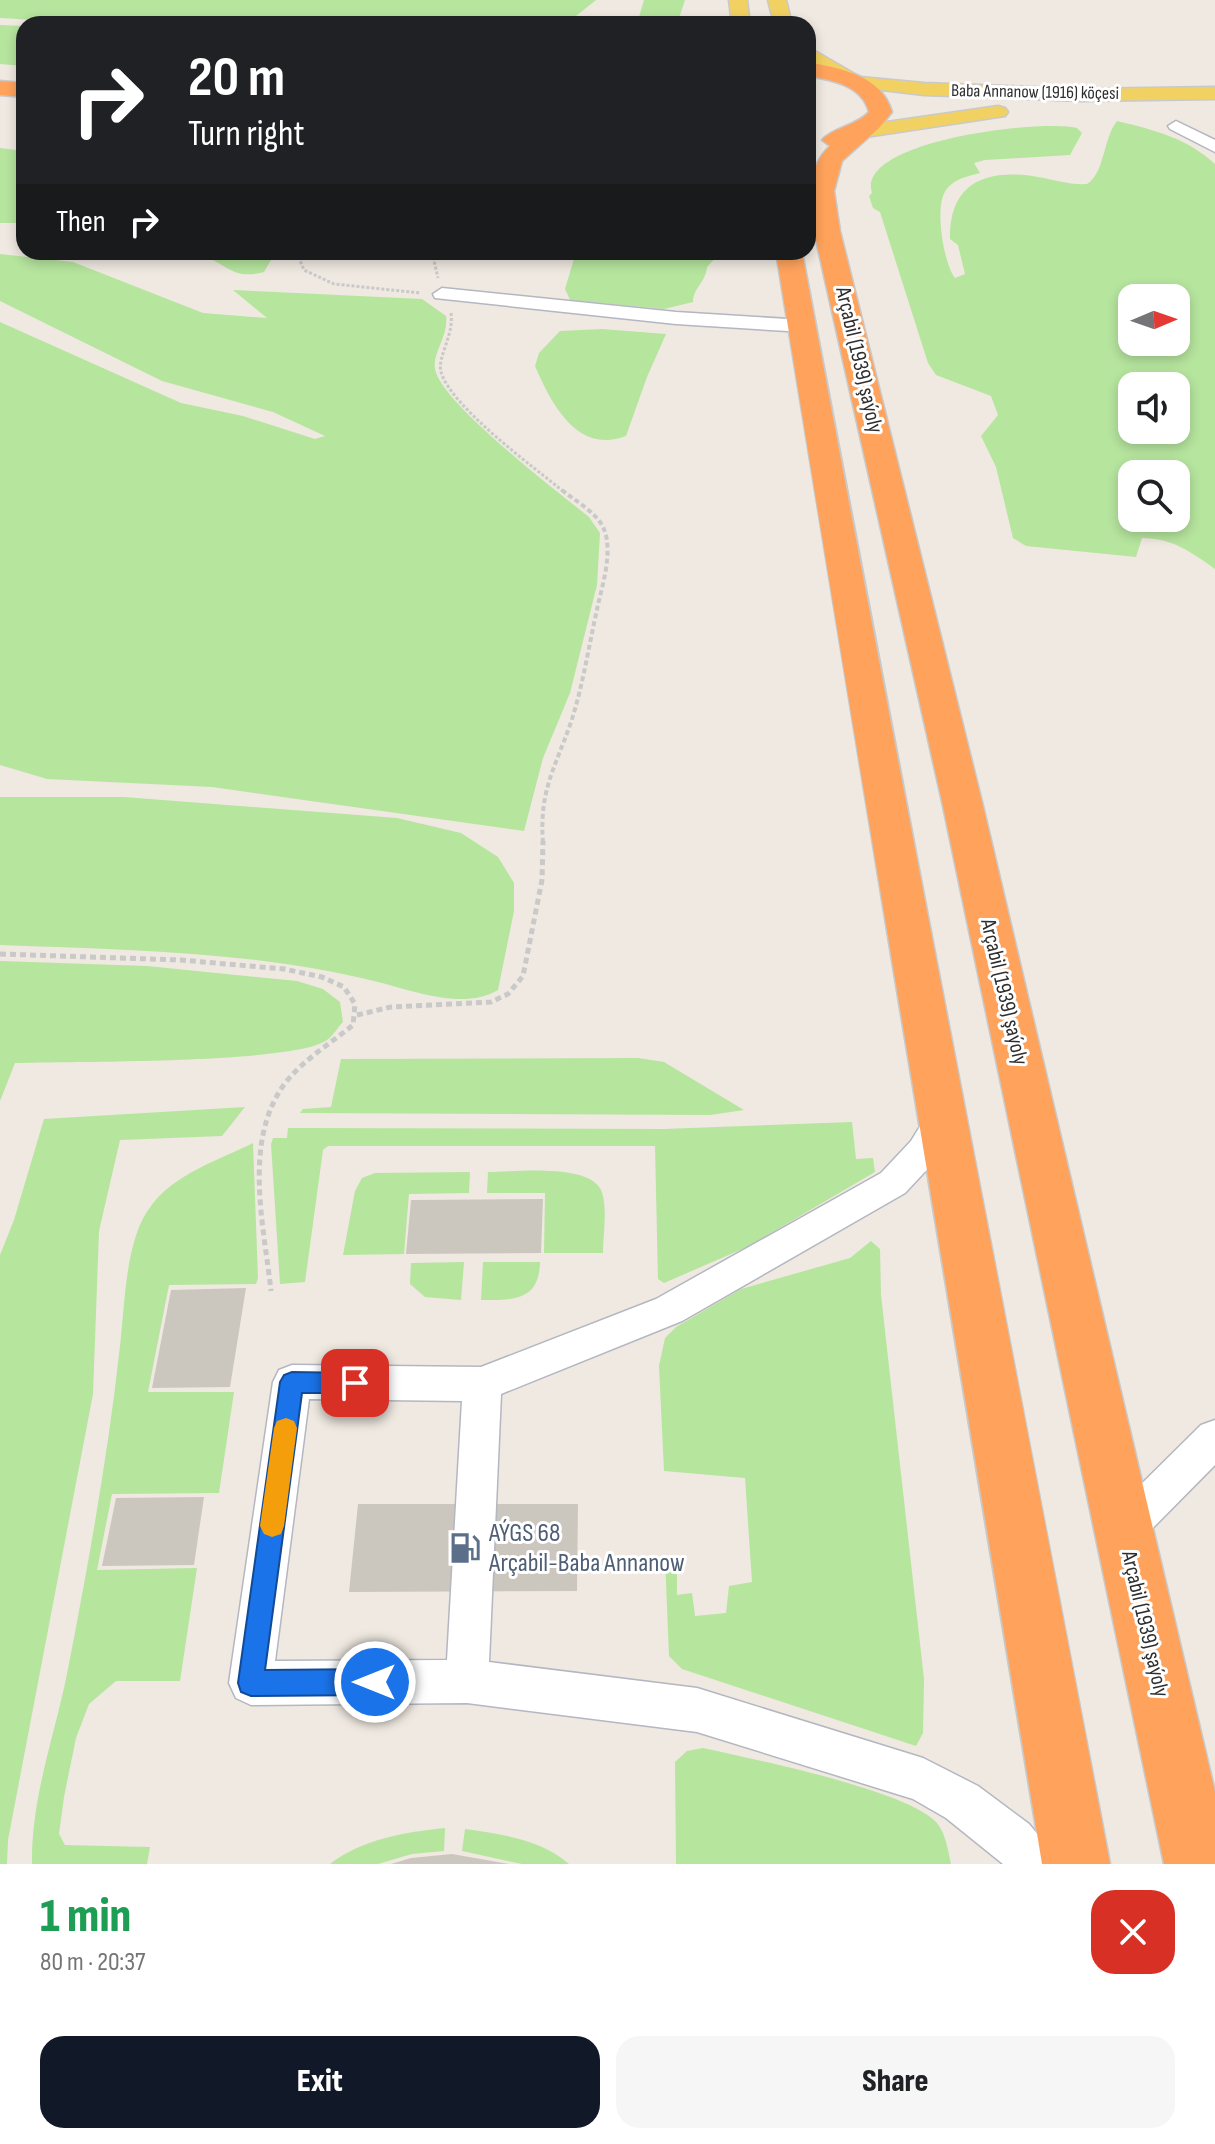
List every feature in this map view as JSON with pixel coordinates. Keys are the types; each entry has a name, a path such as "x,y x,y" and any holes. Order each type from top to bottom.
{"highway":[{"path":"816,71 855,82"},
{"name":"Arçabil (1939) şaýoly","path":"855,82 871,91 880,101 881,112 874,123 859,132 830,159 822,191 827,231 963,806 1198,1864"},
{"path":"816,142 859,132"},
{"name":"Arçabil (1939) şaýoly","path":"791,260 885,808 944,1116 1076,1864"}],"main road":[{"path":"816,58 855,82"},
{"name":"Baba Annanow (1916) köçesi","path":"855,82 982,93 1215,93"},
{"name":"Baba Annanow (1916) köçesi","path":"859,132 937,119 1031,109 1215,106"}],"lane":[{"path":"1176,126 1215,147"},
{"path":"442,294 676,318 804,326"},
{"path":"944,1116 923,1151 893,1183 669,1310 482,1384 292,1382 251,1683 467,1681 697,1710 923,1780 962,1802 1013,1840 1033,1864"},
{"path":"467,1681 482,1384"},
{"path":"1124,1529 1215,1438"}],"path":[{"path":"302,260 304,270 334,284 442,294 452,315 454,332 441,362 444,381 495,434 598,519 605,529 607,543 571,723 547,781 541,818 542,880 523,976 508,994 491,1002 391,1007 357,1015"},
{"path":"0,954 167,959 296,972 344,986 355,1001 357,1015 353,1025 290,1078 269,1109 259,1151 271,1291"}],"green space":[{"path":"0,0 596,0 576,16 0,18"},
{"path":"644,0 685,0 680,16 639,16"},
{"path":"0,25 16,26 16,65 0,64"},
{"path":"1117,121 1181,141 1215,164 1215,569 1181,547 1163,540 1142,538 1136,557 1026,546 1013,538 996,467 981,436 998,415 991,396 936,375 928,363 880,212 873,208 869,196 875,175 892,159 921,147 993,131 1029,127 1077,128 1082,133 1070,155 985,160 974,163 980,173 949,186 941,204 941,226 945,251 955,278 965,274 958,245 950,239 951,220 956,204 974,183 1003,175 1020,175 1087,184 1097,172"},
{"path":"0,148 16,150 16,223 0,223"},
{"path":"0,254 16,256 16,260 73,262 203,313 267,318 233,290 422,299 446,316 435,363 442,384 478,424 589,517 600,533 597,585 570,693 543,758 524,831 212,787 47,779 0,765 0,322 181,403 243,416 315,439 325,436 273,412 162,381 0,301"},
{"path":"212,260 271,260 264,272 243,274"},
{"path":"574,260 714,260 707,267 693,302 664,309 570,300 565,289"},
{"path":"602,329 666,334 626,436 609,440 593,438 568,422 549,395 535,366 539,353 560,331"},
{"path":"0,797 124,797 397,818 461,833 498,857 514,883 514,911 498,990 469,999 453,999 282,963 142,951 0,945"},
{"path":"0,961 147,966 297,981 323,989 340,1002 343,1022 327,1040 307,1048 272,1053 179,1060 15,1063 0,1101"},
{"path":"638,1058 664,1062 744,1110 710,1115 300,1113 303,1109 331,1107 341,1059"},
{"path":"245,1107 222,1136 120,1140 99,1231 93,1394 8,1840 7,1864 0,1864 0,1255 14,1220 44,1119"},
{"path":"852,1122 856,1159 873,1158 875,1172 747,1247 664,1283 658,1279 655,1146 328,1146 323,1150 305,1282 280,1284 271,1144 273,1138 287,1138 288,1128 664,1129"},
{"path":"253,1143 256,1284 169,1285 148,1392 234,1392 219,1493 112,1494 97,1570 197,1568 180,1681 116,1681 89,1704 76,1738 64,1797 59,1834 65,1845 150,1847 147,1864 32,1864 39,1792 67,1674 97,1511 128,1273 136,1236 151,1206 172,1185 184,1176"},
{"path":"470,1172 469,1193 409,1194 404,1254 343,1255 355,1191 362,1178 375,1173"},
{"path":"488,1172 567,1172 594,1181 601,1190 604,1204 603,1253 544,1253 545,1193 487,1193"},
{"path":"871,1241 880,1249 881,1295 924,1679 923,1733 916,1746 682,1669 669,1656 665,1557 677,1556 677,1595 692,1593 695,1616 726,1613 729,1586 752,1582 745,1478 664,1471 659,1366 665,1338 676,1327 741,1289 850,1258"},
{"path":"464,1262 461,1300 425,1297 410,1284 411,1263"},
{"path":"483,1262 540,1262 539,1275 530,1291 522,1296 481,1300"},
{"path":"703,1748 828,1777 921,1811 940,1827 951,1864 676,1864 675,1762 687,1751"},
{"path":"445,1828 444,1851 412,1854 378,1864 330,1864 370,1843"},
{"path":"465,1829 533,1843 569,1864 522,1864 462,1851"}],"building":[{"path":"543,1199 541,1253 406,1254 411,1200"},
{"path":"246,1288 230,1387 152,1388 171,1290"},
{"path":"204,1497 194,1565 102,1566 116,1498"},
{"name":"AÝGS 68 Arçabil-Baba Annanow","path":"358,1504 578,1504 577,1591 349,1592"},
{"path":"452,1854 509,1864 391,1864 411,1858"}],"slow traffic":[{"path":"272,1526 286,1428"}],"place":[{"name":"AÝGS 68 Arçabil-Baba Annanow","path":"465,1548"}],"route":[{"path":"355,1383 292,1382 251,1683 375,1682"}]}
